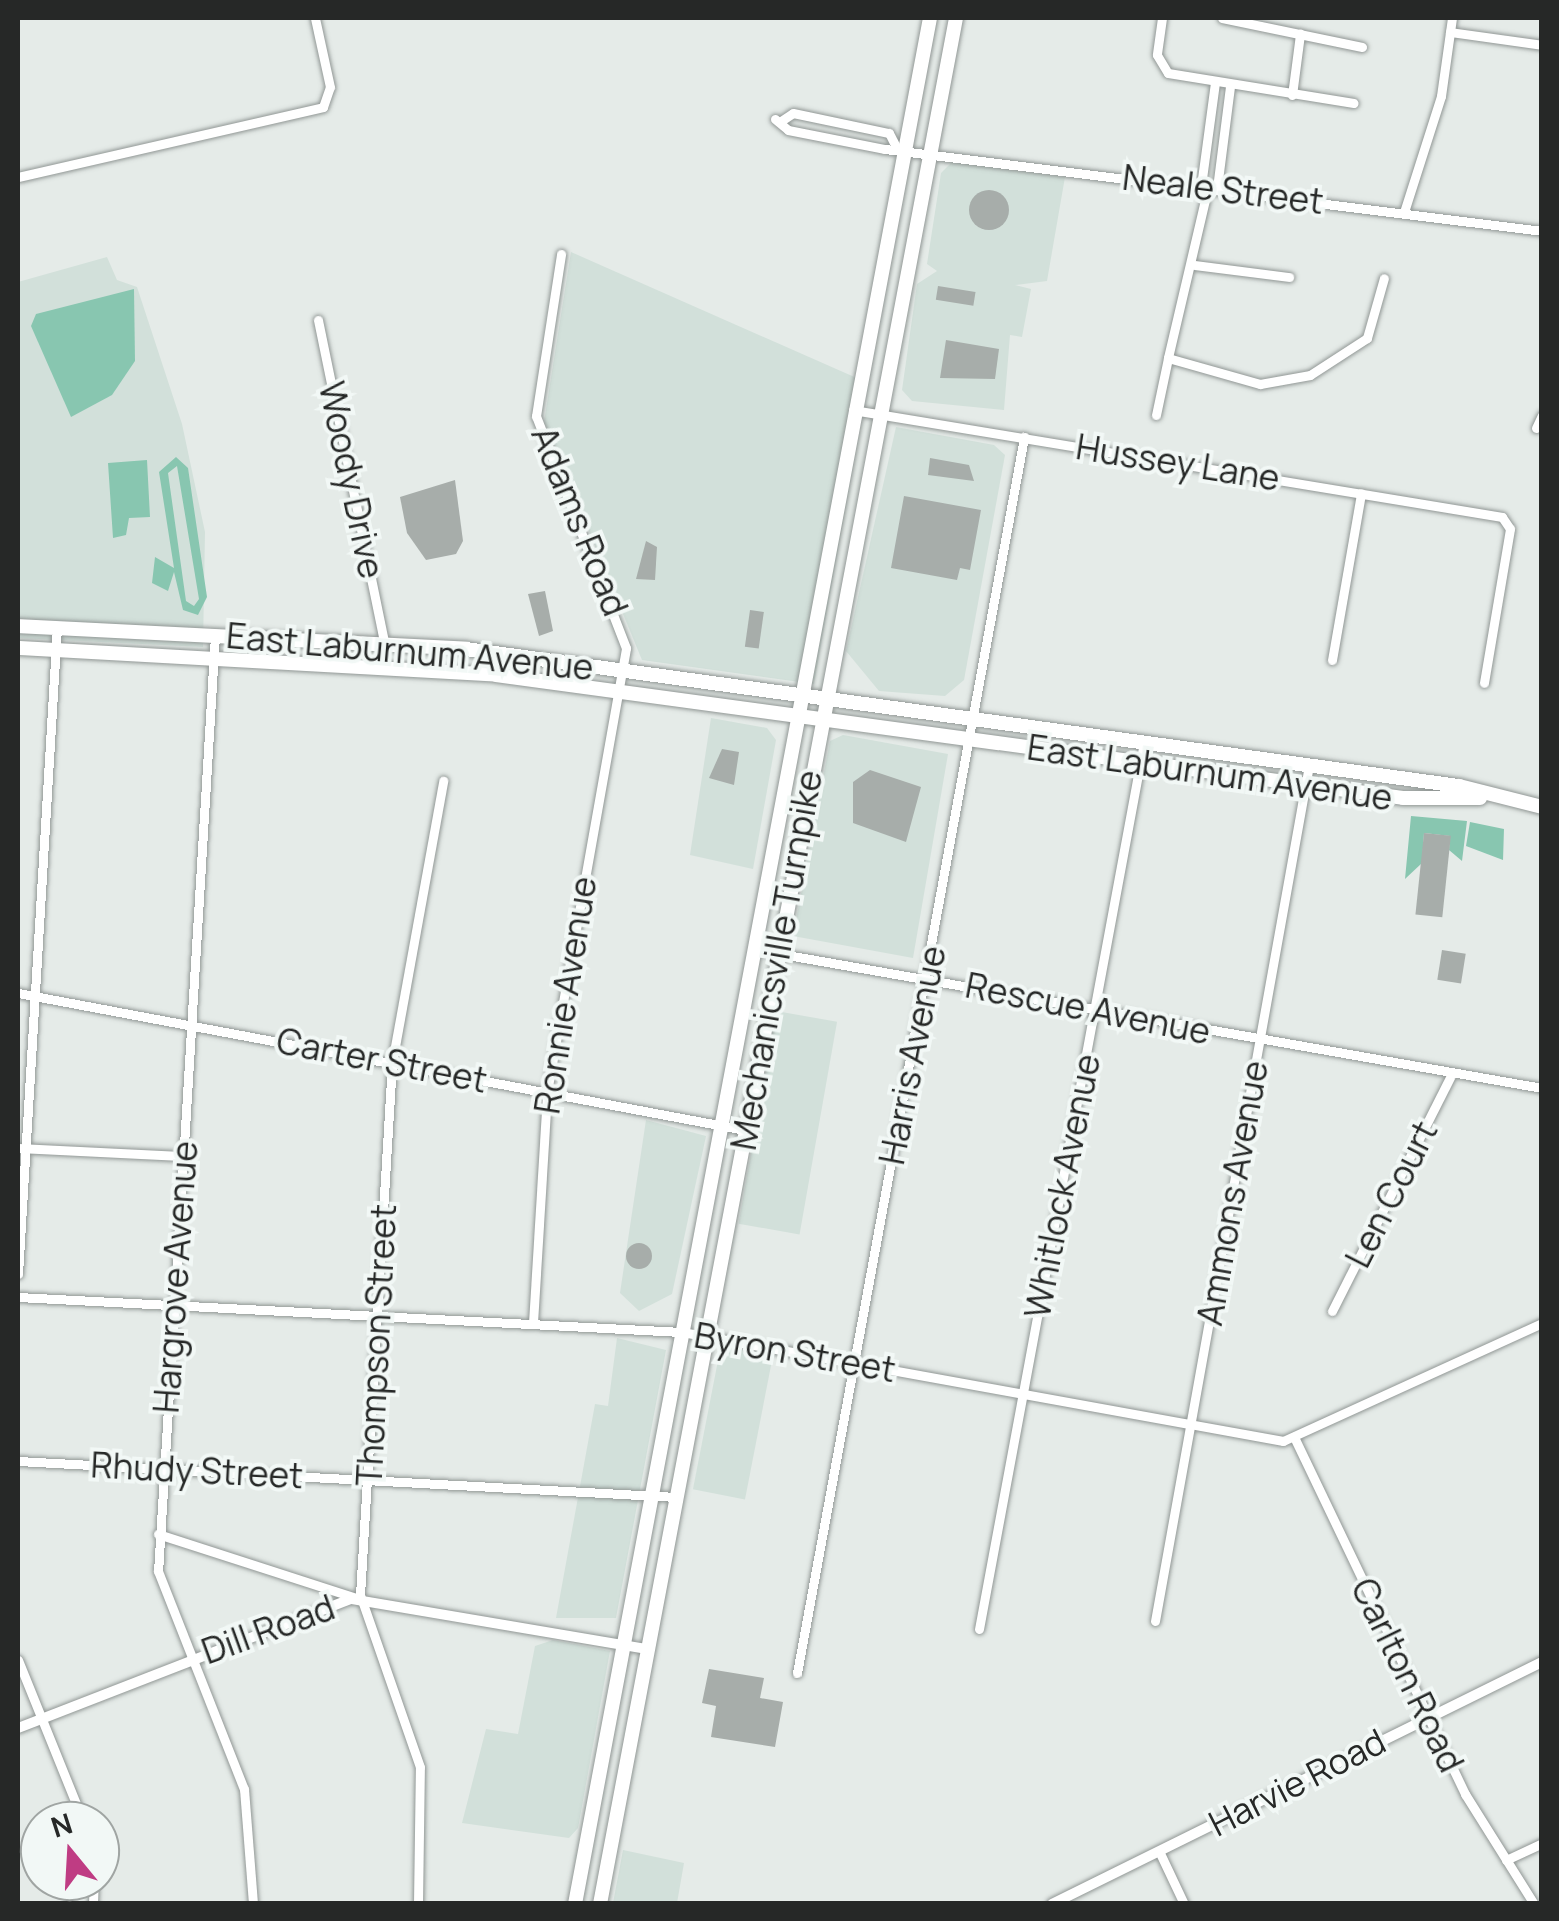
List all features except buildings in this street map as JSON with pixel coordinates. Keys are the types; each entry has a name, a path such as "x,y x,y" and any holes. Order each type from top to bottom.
{"main road":[{"name":"Mechanicsville Turnpike","path":"576,1904 899,146 930,18"},
{"name":"Mechanicsville Turnpike","path":"600,1904 876,414 956,18"},
{"name":"East Laburnum Avenue","path":"18,626 384,641 800,694 1459,786 1480,798 1542,808"},
{"name":"East Laburnum Avenue","path":"18,648 214,656 618,691 1460,805 1480,798"}],"street":[{"path":"18,177 323,107 330,87 315,18"},
{"path":"1162,18 1161,66 1214,83 1354,103"},
{"path":"1222,18 1362,47"},
{"path":"1404,212 1441,96 1452,18"},
{"path":"1450,32 1542,44"},
{"path":"1292,95 1300,34"},
{"path":"1209,187 1214,83"},
{"path":"1156,415 1194,265 1230,86"},
{"path":"793,113 888,133 899,146 788,130 778,120 793,113"},
{"name":"Neale Street","path":"899,146 1542,231"},
{"name":"Adams Road","path":"560,254 536,416 623,623 622,670"},
{"path":"1194,265 1289,277"},
{"path":"1168,358 1260,384 1310,375 1367,338 1384,278"},
{"name":"Woody Drive","path":"318,320 384,641"},
{"name":"Hussey Lane","path":"853,410 1502,517 1510,529 1484,683"},
{"path":"1536,428 1542,415"},
{"name":"Harris Avenue","path":"797,1673 1024,437"},
{"path":"1332,660 1361,493"},
{"path":"18,1274 22,1148 57,627"},
{"name":"Hargrove Avenue","path":"215,634 158,1571 244,1788 253,1904"},
{"name":"Ronnie Avenue","path":"533,1323 546,1092 622,670"},
{"name":"Whitlock Avenue","path":"979,1629 1144,742"},
{"name":"Ammons Avenue","path":"1156,1621 1310,765"},
{"name":"Thompson Street","path":"418,1904 420,1767 360,1599 392,1063 443,781"},
{"name":"Rescue Avenue","path":"753,949 1450,1077 1542,1088"},
{"name":"Carter Street","path":"18,993 745,1130"},
{"name":"Len Court","path":"1332,1311 1450,1077"},
{"path":"22,1148 182,1156"},
{"name":"Byron Street","path":"18,1296 682,1332 1295,1439"},
{"path":"1295,1439 1542,1323"},
{"name":"Carlton Road","path":"1295,1439 1427,1717 1534,1904"},
{"name":"Rhudy Street","path":"18,1461 676,1497"},
{"path":"158,1534 360,1599"},
{"name":"Dill Road","path":"18,1728 190,1656 360,1599 624,1641 648,1649"},
{"path":"18,1660 75,1801"},
{"name":"Harvie Road","path":"1052,1904 1542,1662"},
{"path":"1506,1860 1542,1843"},
{"path":"1159,1851 1184,1904"}],"shaded area":[{"path":"952,162 1065,177 1047,281 1015,285 1031,289 1022,337 1010,335 1004,410 912,401 902,390 917,284 937,271 927,264 941,173"},
{"path":"571,252 868,383 814,684 642,660 544,422"},
{"path":"107,257 117,280 137,287 182,424 205,532 203,647 18,638 18,282"},
{"path":"896,427 994,445 1005,455 964,680 945,696 879,691 846,651"},
{"path":"711,718 767,728 776,740 753,869 690,855"},
{"path":"843,735 948,754 913,958 793,936 830,741"},
{"path":"776,1011 837,1022 800,1234 738,1224"},
{"path":"646,1120 706,1136 672,1294 639,1311 620,1293"},
{"path":"617,1338 666,1350 616,1618 556,1618 595,1404 608,1406"},
{"path":"721,1345 773,1355 745,1499 693,1489"},
{"path":"553,1640 610,1651 578,1828 569,1838 462,1823 486,1729 518,1734 535,1646"},
{"path":"623,1850 684,1863 677,1903 613,1903"}],"green space":[{"path":"134,289 135,361 112,395 71,417 31,326 36,314"},
{"path":"176,457 188,468 207,597 198,615 183,610 174,572 168,591 152,583 155,557 174,568 159,472","holes":["177,466 199,599 194,606 186,601 168,473"]},
{"path":"147,460 150,517 129,518 126,535 113,538 108,463"},
{"path":"1411,816 1467,821 1462,861 1449,850 1450,836 1424,833 1422,863 1405,879"},
{"path":"1470,822 1504,829 1503,860 1466,846"}]}
